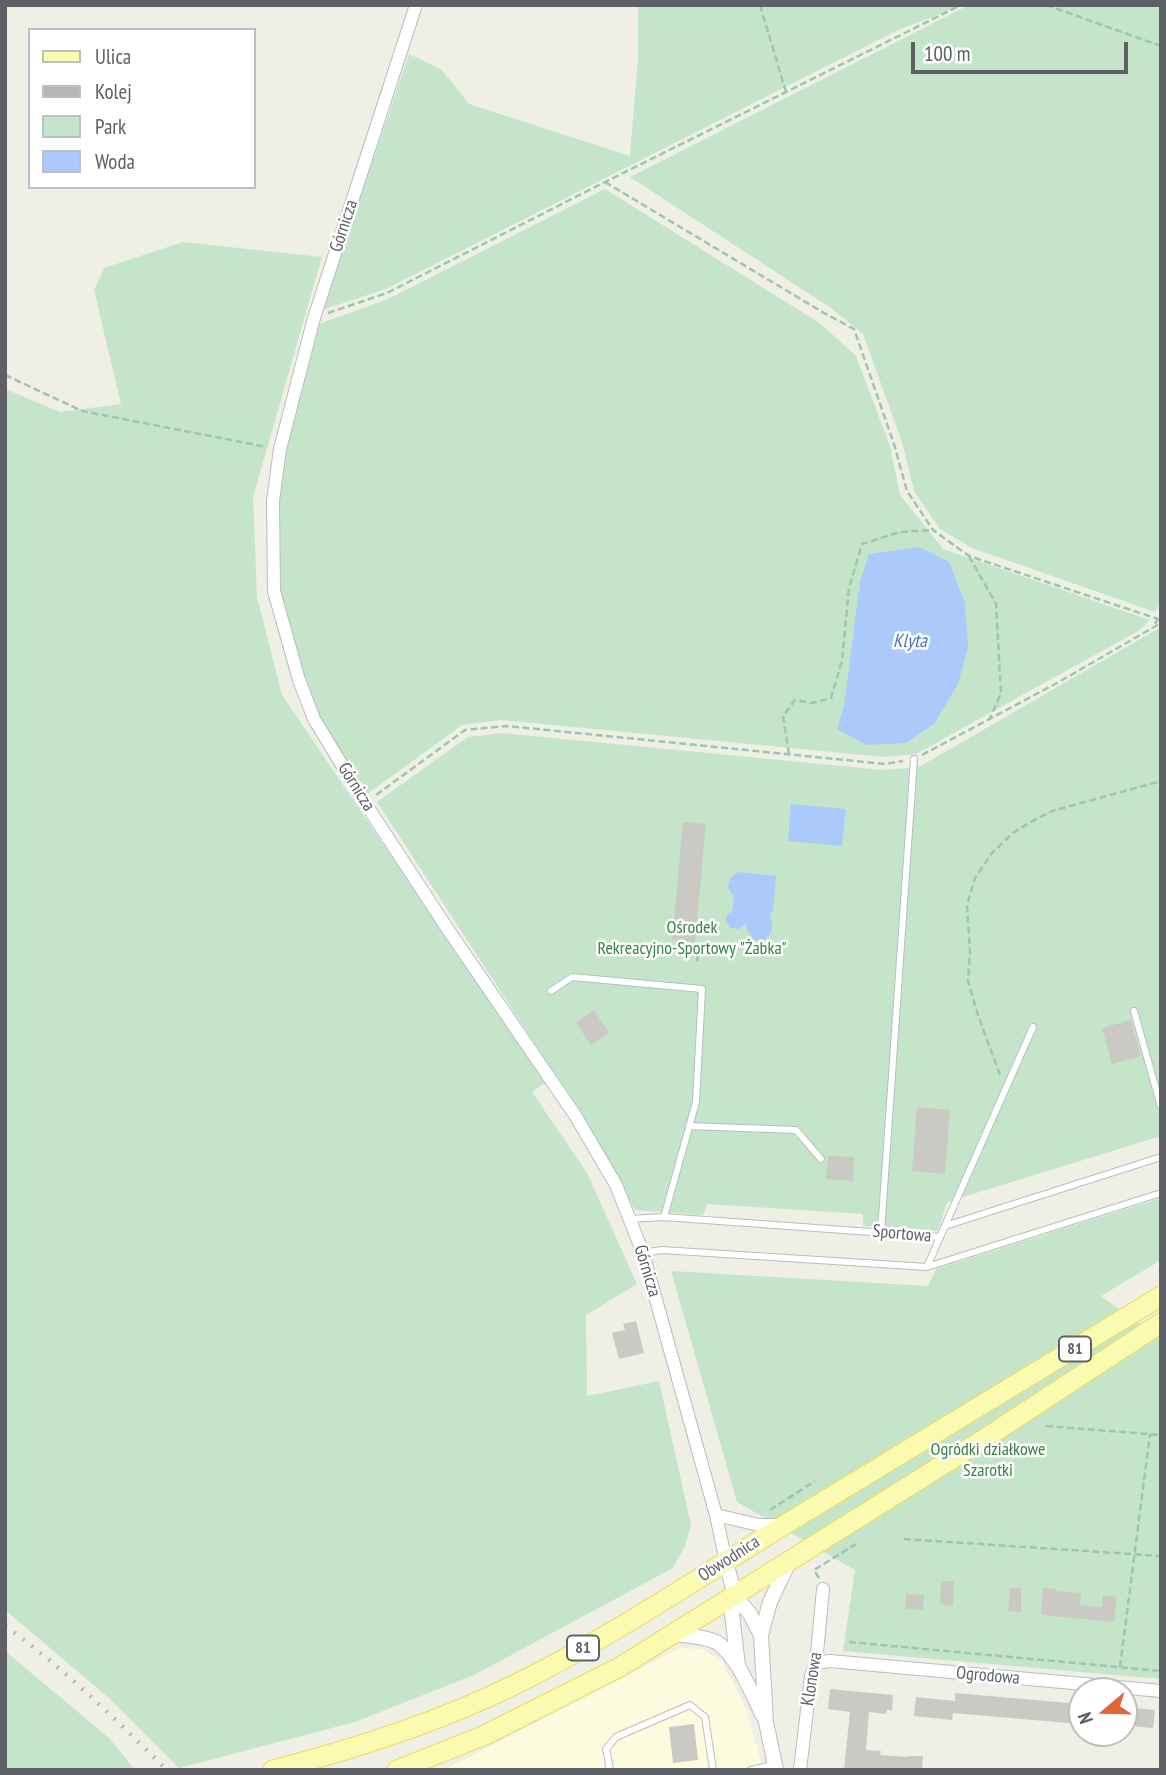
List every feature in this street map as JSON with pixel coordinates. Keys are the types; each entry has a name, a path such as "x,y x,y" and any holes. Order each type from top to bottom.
{"main road":[{"name":"Obwodnica","path":"273,1770 353,1749 402,1732 510,1687 566,1658 1161,1296"},
{"name":"Obwodnica","path":"397,1770 520,1718 620,1667 984,1439 1161,1322"}],"street":[{"name":"Górnicza","path":"416,5 314,318 280,449 273,501 274,591 299,680 314,719 447,928 575,1115 616,1185 643,1253 716,1515 726,1562"},
{"path":"716,1515 759,1525 783,1525"},
{"path":"726,1562 735,1596 732,1614 738,1667"},
{"path":"775,1767 766,1722 761,1634 770,1602 789,1562"},
{"name":"Klonowa","path":"800,1770 810,1676 816,1663 822,1584"},
{"path":"735,1596 750,1614 761,1634"},
{"path":"674,1634 714,1641 722,1646 738,1667 766,1722"},
{"name":"Ogrodowa","path":"816,1663 830,1661 1161,1692"}],"lane":[{"path":"881,1232 914,759"},
{"path":"551,990 572,977 702,989 696,1102 664,1217"},
{"path":"1134,1011 1161,1107"},
{"path":"940,1237 1032,1027"},
{"path":"689,1126 796,1130 821,1159"},
{"path":"945,1226 1161,1157"},
{"path":"928,1267 1161,1193"},
{"name":"Sportowa","path":"630,1220 664,1217 940,1237 928,1267 662,1250 643,1253"},
{"path":"610,1770 606,1749 616,1737 690,1705 705,1717 713,1770"},
{"path":"751,1770 775,1767"}],"path":[{"path":"760,5 786,92"},
{"path":"314,318 387,293 961,5"},
{"path":"1046,5 1161,46"},
{"path":"605,182 855,329 907,491 933,530 969,556 1160,621"},
{"path":"5,375 82,411 280,449"},
{"path":"789,755 783,716 795,700 812,703 831,698 842,661 849,588 862,544 900,532 933,530"},
{"path":"969,556 996,604 1001,693 990,718"},
{"path":"365,803 465,730 507,726 885,764 914,759 1057,683 1154,626 1160,621 1161,614"},
{"path":"1005,1089 968,981 970,952 967,905 975,878 992,853 1029,822 1052,811 1161,780"},
{"path":"697,961 699,947"},
{"path":"1045,1426 1161,1435"},
{"path":"1120,1667 1150,1434"},
{"path":"770,1510 815,1481"},
{"path":"904,1539 1161,1556"},
{"path":"822,1584 814,1570 856,1544"},
{"path":"849,1642 1161,1671"}],"shaded area":[{"path":"680,1648 703,1649 723,1663 747,1711 763,1770 444,1770"}],"green space":[{"path":"638,5 964,5 898,30 386,289 322,310 409,54 442,70 469,104 630,156 638,59"},
{"path":"969,5 1161,5 1161,601 1155,612 972,548 940,529 914,491 902,442 863,334 831,308 630,177"},
{"path":"605,189 821,324 856,356 890,446 900,495 943,549 1150,620 1138,631 916,754 884,757 501,720 462,725 366,795 298,689 274,595 270,498 319,324 388,299"},
{"path":"183,242 322,257 253,497 257,597 282,695 545,1083 532,1092 587,1173 637,1284 586,1315 587,1396 659,1381 691,1525 685,1546 673,1568 476,1674 355,1722 179,1768 109,1698 5,1610 5,389 60,412 121,404 94,290 104,268"},
{"name":"Ośrodek Rekreacyjno-Sportowy \"Żabka\"","path":"1161,627 1161,1136 947,1202 938,1231 863,1226 863,1214 707,1204 703,1215 635,1210 578,1110 377,802 468,737 502,733 883,770 919,767"},
{"name":"Ogródki działkowe Szarotki","path":"1161,1198 1161,1260 1101,1296 1161,1339 1161,1679 843,1651 855,1570 737,1502 671,1271 928,1286 936,1269"},
{"path":"5,1651 109,1738 135,1770 5,1770"}],"water":[{"name":"Klyta","path":"919,547 949,562 965,603 968,647 958,684 934,724 906,743 867,745 837,729 844,706 860,582 869,554"},
{"path":"791,804 846,809 842,846 788,841"},
{"path":"738,872 776,876 773,911 770,915 772,929 764,941 754,940 746,924 739,929 730,928 726,920 732,911 734,896 728,888 730,878"}],"building":[{"path":"683,822 706,824 695,942 672,940"},
{"path":"594,1010 609,1033 591,1045 576,1023"},
{"path":"1131,1020 1141,1056 1112,1064 1102,1028"},
{"path":"917,1107 950,1110 945,1174 912,1171"},
{"path":"828,1156 854,1157 853,1181 826,1179"},
{"path":"636,1321 644,1353 619,1359 612,1333 625,1330 623,1324"},
{"path":"941,1581 954,1581 953,1606 940,1604"},
{"path":"1010,1588 1021,1588 1021,1612 1008,1611"},
{"path":"1043,1588 1081,1593 1080,1605 1102,1607 1103,1595 1117,1597 1114,1622 1041,1615"},
{"path":"906,1594 924,1595 923,1610 905,1609"},
{"path":"830,1689 893,1695 892,1710 887,1710 886,1714 869,1712 866,1750 881,1751 880,1755 923,1756 922,1770 844,1770 850,1712 828,1709"},
{"path":"955,1693 1068,1703 1068,1723 953,1713 952,1720 914,1716 916,1697 955,1701"},
{"path":"1138,1708 1155,1710 1153,1728 1138,1727"},
{"path":"694,1724 698,1760 673,1763 669,1727"}],"railway":[{"path":"5,1626 68,1677 167,1770"}]}
